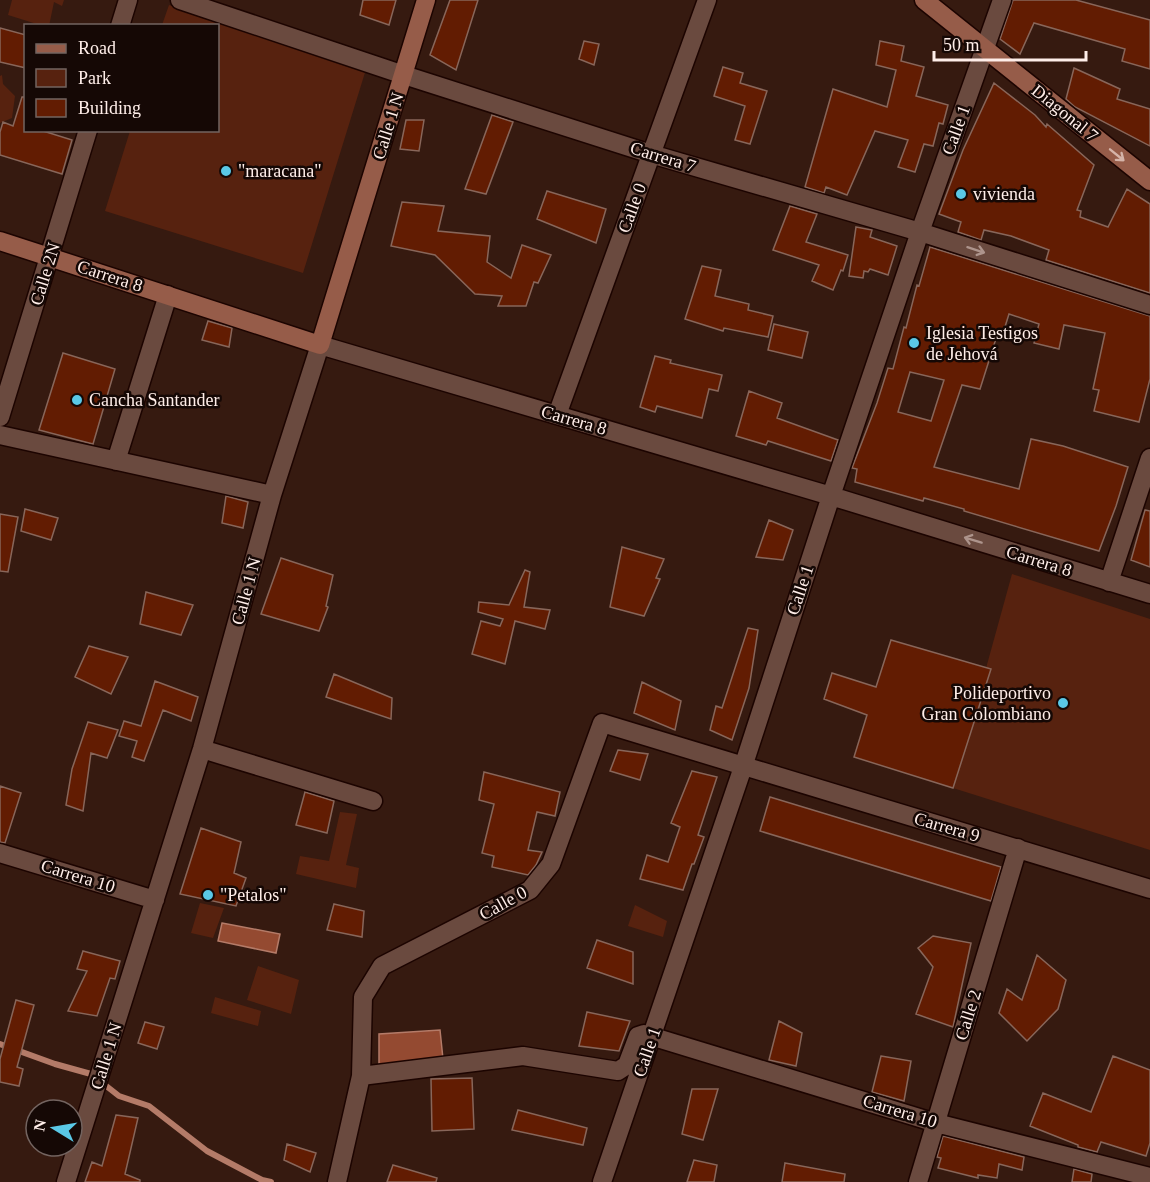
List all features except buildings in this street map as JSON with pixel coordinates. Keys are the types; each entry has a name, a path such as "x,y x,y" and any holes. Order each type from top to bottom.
{"street":[{"path":"121,24 128,0"},
{"name":"Carrera 7","path":"180,0 651,154 920,232 1150,305"},
{"name":"Calle 1 N","path":"66,1182 202,749 272,495 426,0"},
{"name":"Calle 0","path":"557,415 707,0"},
{"name":"Diagonal 7","path":"924,0 1150,181"},
{"name":"Calle 1","path":"603,1182 920,232 1002,0"},
{"name":"Calle 2N","path":"0,417 87,132"},
{"name":"Carrera 8","path":"0,241 320,345 831,496 1150,594"},
{"path":"116,461 168,295"},
{"path":"0,435 272,495"},
{"path":"1109,582 1150,458"},
{"name":"Calle 0","path":"337,1182 361,1076 363,997 382,966 530,890 551,864 602,723 743,767"},
{"path":"202,749 373,801"},
{"name":"Carrera 9","path":"743,767 1150,889"},
{"name":"Calle 2","path":"918,1182 1018,848"},
{"name":"Carrera 10","path":"0,853 155,900"},
{"path":"361,1076 523,1056 618,1071 627,1065 638,1036 644,1034 651,1043"},
{"name":"Carrera 10","path":"651,1043 936,1123 1150,1177"}],"green space":[{"path":"12,0 64,0 62,6 54,2 49,24 37,24 8,15"},
{"name":"\"maracana\"","path":"169,5 367,66 303,273 105,211 130,132 219,132 219,24 162,24"},
{"path":"2,75 3,84 15,96 12,118 0,123 0,76"},
{"name":"Polideportivo Gran Colombiano","path":"1012,574 1150,619 1150,850 953,788"},
{"path":"340,812 357,814 346,865 359,868 356,888 296,874 300,856 329,861"},
{"path":"200,903 224,908 213,938 191,933"},
{"path":"635,905 667,921 663,937 628,926"},
{"path":"258,966 299,980 291,1014 247,1000"},
{"path":"215,997 261,1011 258,1026 211,1013"}],"shaded area":[{"path":"222,923 280,934 276,953 218,941"},
{"path":"440,1030 443,1059 379,1064 379,1034"}],"waterway":[{"path":"0,1044 91,1074 119,1096 149,1106 207,1151 262,1180 271,1182"}],"place":[{"name":"\"maracana\"","path":"226,171"},
{"name":"vivienda","path":"961,194"},
{"name":"Iglesia Testigos de Jehová","path":"914,343"},
{"name":"Cancha Santander","path":"77,400"},
{"name":"Polideportivo Gran Colombiano","path":"1063,703"},
{"name":"\"Petalos\"","path":"208,895"}]}
